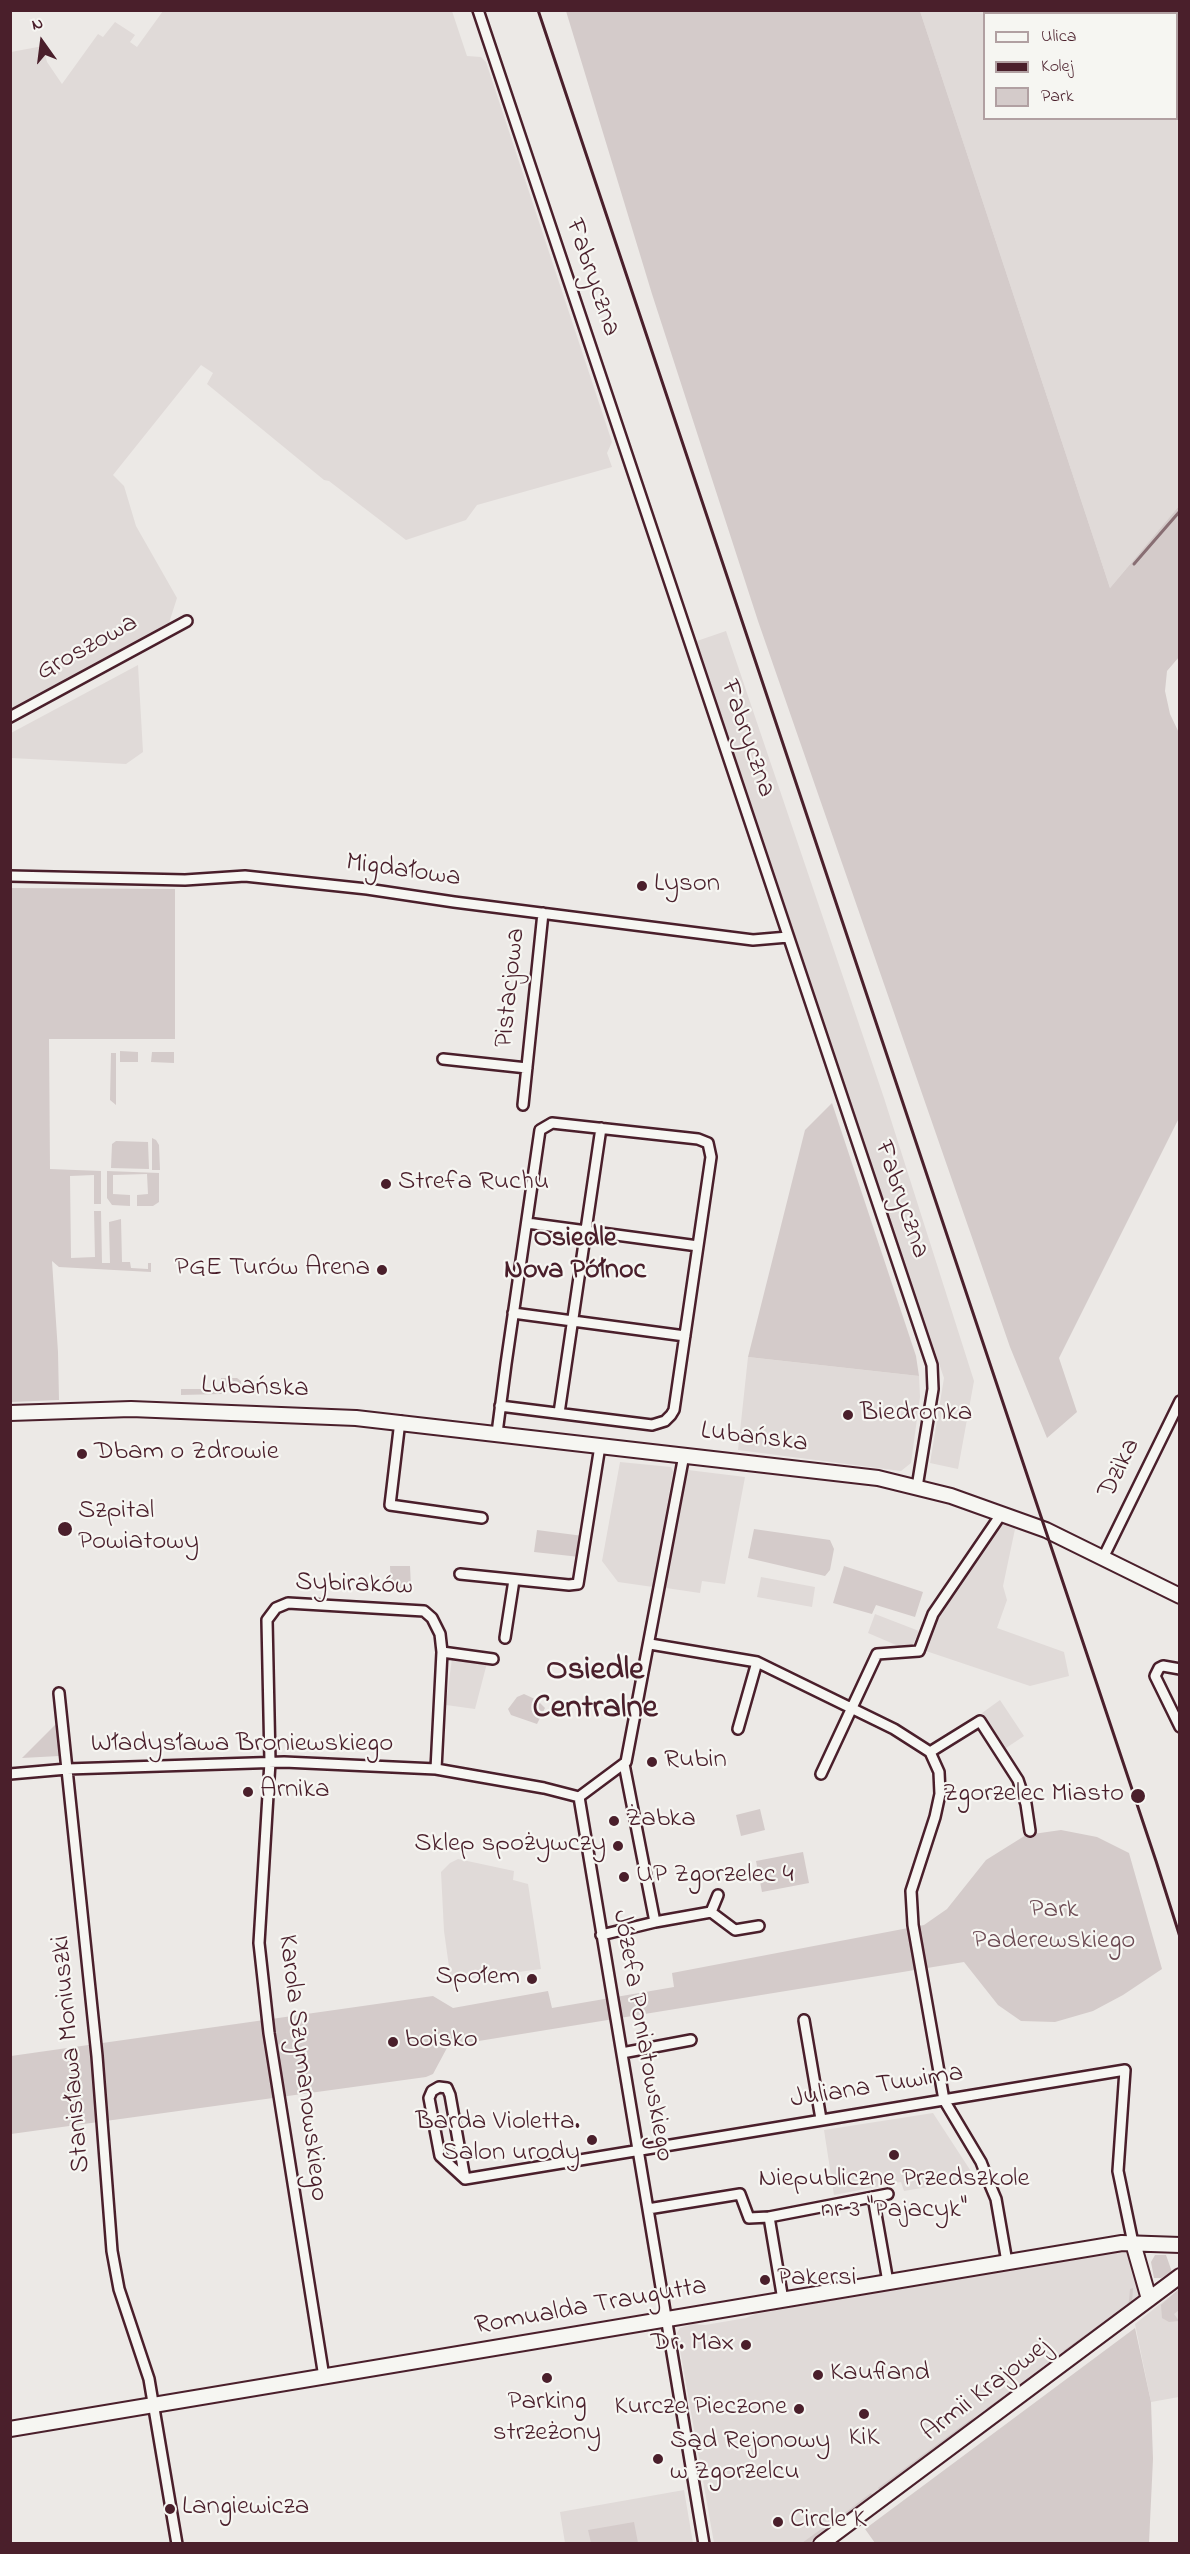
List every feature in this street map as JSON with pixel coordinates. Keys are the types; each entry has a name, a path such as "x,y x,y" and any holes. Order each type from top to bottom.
{"main road":[{"name":"Lubańska","path":"10,1413 177,1410 318,1415 400,1421 860,1476 918,1487 1002,1513 1046,1530 1179,1596"},
{"name":"Romualda Traugutta","path":"10,2429 1007,2262 1133,2243 1179,2245"},
{"path":"1133,2243 1149,2299"},
{"name":"Armii Krajowej","path":"822,2544 1179,2276"}],"street":[{"name":"Fabryczna","path":"478,10 932,1365 933,1389 918,1487"},
{"name":"Groszowa","path":"10,717 187,621"},
{"name":"Migdałowa","path":"10,876 185,880 245,876 367,889 753,940 788,937"},
{"name":"Pistacjowa","path":"523,1104 543,913"},
{"name":"Pistacjowa","path":"443,1059 527,1068"},
{"path":"496,1433 539,1135 543,1127 552,1123 698,1138 708,1143 711,1157 674,1410 665,1421 652,1425 500,1406"},
{"path":"559,1413 601,1128"},
{"path":"527,1223 698,1246"},
{"path":"513,1314 685,1336"},
{"name":"Dzika","path":"1103,1558 1179,1401"},
{"path":"400,1421 390,1505 482,1518"},
{"path":"460,1574 578,1584 600,1446"},
{"path":"579,1797 624,1764 630,1750 684,1455"},
{"path":"821,1774 877,1654 919,1652 933,1614 1002,1513"},
{"path":"505,1638 514,1580"},
{"name":"Sybiraków","path":"270,1762 267,1620 276,1608 288,1602 424,1611 437,1625 442,1652 436,1769"},
{"path":"650,1644 757,1662 912,1738 930,1752 939,1772 939,1805 910,1901 944,2100 981,2162 996,2199 1007,2262"},
{"path":"442,1652 493,1659"},
{"path":"738,1730 757,1662"},
{"path":"1179,1669 1163,1666 1159,1668 1155,1676 1179,1726"},
{"name":"Stanisława Moniuszki","path":"59,1693 104,2126 112,2251 119,2289 138,2343 154,2406 177,2544"},
{"path":"930,1752 980,1720 1018,1780 1026,1804 1030,1831"},
{"name":"Władysława Broniewskiego","path":"10,1774 67,1769 270,1762 436,1769 544,1788 579,1797"},
{"name":"Karola Szymanowskiego","path":"270,1762 258,1943 269,2036 324,2377"},
{"path":"624,1764 655,1922"},
{"name":"Józefa Poniatowskiego","path":"579,1797 704,2544"},
{"path":"711,1912 718,1895"},
{"path":"601,1935 711,1912 735,1930 759,1926"},
{"path":"804,2020 821,2119"},
{"path":"622,2053 691,2040"},
{"name":"Juliana Tuwima","path":"465,2178 1125,2070 1118,2171 1133,2243"},
{"path":"439,2087 447,2088 450,2095 465,2178 440,2156 429,2098 432,2091 439,2087"},
{"path":"648,2209 740,2193 749,2218 769,2217 888,2194"},
{"path":"873,2197 888,2282"},
{"path":"769,2217 783,2300"}],"shaded area":[{"path":"163,11 452,11 467,56 481,57 486,62 612,442 607,453 612,467 477,505 466,520 406,540 329,481 324,480 207,384 213,373 201,365 113,475 124,486 136,526 177,598 168,626 11,711 11,52 43,46 47,62 62,84 98,34 103,37 115,22 135,35 130,42 137,47"},
{"path":"920,11 1179,11 1179,506 1110,588"},
{"path":"726,631 884,1098 974,1381 958,1469 930,1463 944,1378 694,642"},
{"path":"138,665 143,752 126,764 11,758 11,733"},
{"path":"748,1357 919,1376 920,1397 911,1463 901,1471 738,1450"},
{"path":"620,1462 671,1467 673,1471 653,1587 618,1582 602,1561"},
{"path":"688,1470 745,1477 725,1584 702,1581 700,1593 666,1588"},
{"path":"1000,1523 1015,1529 1003,1586 1007,1600 997,1628 1064,1652 1069,1676 1030,1686 923,1650 936,1614"},
{"path":"761,1577 815,1587 812,1607 757,1597"},
{"path":"875,1614 919,1631 912,1647 903,1648 868,1633"},
{"path":"452,1658 487,1663 475,1709 446,1705"},
{"path":"1000,1700 1024,1736 1006,1748 982,1713"},
{"path":"458,1859 514,1871 513,1880 528,1884 541,1969 451,1981 444,1931 441,1872"},
{"name":"Niepubliczne Przedszkole nr 3 \"Pajacyk\"","path":"933,2113 976,2179 904,2191 901,2182 834,2195 824,2130"},
{"path":"1127,2249 1131,2254 1139,2296 1134,2303 812,2543 714,2543 677,2333 680,2328 693,2324 705,2325 746,2318 772,2311 772,2308 1083,2254"},
{"path":"1179,2289 1179,2397 1151,2402 1135,2324"},
{"path":"684,2490 693,2543 565,2543 560,2512"}],"green space":[{"path":"566,11 920,11 1110,588 1179,506 1179,657 1167,671 1165,691 1170,714 1180,735 1179,1118 1059,1358 1077,1412 1047,1438 1010,1347 758,621 652,294"},
{"path":"11,888 175,889 175,1039 49,1039 50,1169 101,1171 101,1204 94,1204 94,1175 70,1176 71,1258 95,1257 94,1211 101,1211 102,1263 110,1263 109,1222 121,1219 122,1262 130,1262 131,1268 148,1269 148,1263 151,1263 151,1272 59,1267 52,1261 59,1400 11,1402"},
{"path":"120,1051 138,1052 138,1062 120,1062"},
{"path":"152,1052 174,1052 174,1063 151,1062"},
{"path":"111,1053 116,1053 116,1105 110,1100"},
{"path":"832,1103 916,1356 919,1376 748,1357 805,1130"},
{"path":"152,1138 159,1145 160,1170 152,1170"},
{"path":"116,1141 148,1142 149,1169 111,1168 112,1144"},
{"path":"107,1171 159,1173 159,1202 153,1206 137,1206 137,1195 148,1194 147,1174 113,1175 113,1194 130,1195 130,1206 112,1205 107,1198"},
{"path":"221,1378 237,1378 241,1381 241,1388 221,1386"},
{"path":"181,1389 227,1389 221,1394 181,1395"},
{"path":"754,1529 830,1540 834,1549 830,1570 825,1576 748,1558"},
{"path":"537,1530 583,1536 580,1557 534,1552"},
{"path":"390,1566 410,1566 411,1588 391,1588"},
{"path":"844,1566 923,1592 915,1617 876,1605 872,1614 833,1603"},
{"path":"524,1694 537,1700 545,1708 537,1724 511,1715 508,1709 517,1697"},
{"path":"57,1723 59,1756 22,1758"},
{"path":"760,1809 765,1830 741,1836 736,1815"},
{"name":"Park Paderewskiego","path":"1061,1830 1097,1837 1129,1853 1162,1969 1123,1995 1093,2011 1055,2022 1021,2021 998,2005 964,1962 448,2046 433,2074 426,2077 11,2134 11,2056 433,1996 453,2008 548,1991 552,2008 674,1987 672,1973 924,1925 947,1909 986,1860 1026,1835"},
{"path":"803,1852 809,1883 762,1892 756,1861"},
{"path":"1155,2255 1166,2255 1172,2272 1161,2278 1154,2278 1151,2262"},
{"path":"1133,2288 1132,2304 1066,2354 1063,2351 1126,2305 1129,2301 1130,2289"},
{"path":"1179,2289 1179,2310 1174,2314 1179,2321 1169,2322 1162,2318 1161,2305"},
{"path":"1135,2328 1151,2402 1153,2459 1149,2543 875,2543 865,2529"},
{"path":"1034,2374 1035,2378 991,2412 987,2408"},
{"path":"974,2417 972,2423 880,2491 878,2488"},
{"path":"871,2493 873,2496 843,2519 841,2516"},
{"path":"634,2522 638,2543 591,2543 588,2530"},
{"path":"831,2522 833,2527 810,2543 802,2543"}],"waterway":[{"path":"1134,564 1180,511"}],"railway":[{"path":"538,10 1180,1937"}],"place":[{"name":"Lyson","path":"642,886"},
{"name":"Strefa Ruchu","path":"386,1184"},
{"name":"PGE Turów Arena","path":"382,1270"},
{"name":"Biedronka","path":"848,1415"},
{"name":"Dbam o Zdrowie","path":"82,1454"},
{"name":"Szpital Powiatowy","path":"65,1529"},
{"name":"Rubin","path":"652,1762"},
{"name":"Arnika","path":"248,1792"},
{"name":"Zgorzelec Miasto","path":"1138,1796"},
{"name":"Żabka","path":"614,1821"},
{"name":"Sklep spożywczy","path":"618,1846"},
{"name":"UP Zgorzelec 4","path":"624,1877"},
{"name":"Społem","path":"532,1979"},
{"name":"boisko","path":"393,2042"},
{"name":"Barda Violetta. Salon urody","path":"592,2140"},
{"name":"Niepubliczne Przedszkole nr 3 \"Pajacyk\"","path":"894,2155"},
{"name":"Pakersi","path":"765,2280"},
{"name":"Dr. Max","path":"746,2345"},
{"name":"Kaufland","path":"818,2375"},
{"name":"Parking strzeżony","path":"547,2378"},
{"name":"Kurcze Pieczone","path":"799,2409"},
{"name":"KiK","path":"864,2414"},
{"name":"Sąd Rejonowy w Zgorzelcu","path":"658,2459"},
{"name":"Langiewicza","path":"170,2509"},
{"name":"Circle K","path":"778,2522"}],"district":[{"name":"Osiedle Nova Północ","path":"575,1256"},
{"name":"Osiedle Centralne","path":"595,1692"}]}
